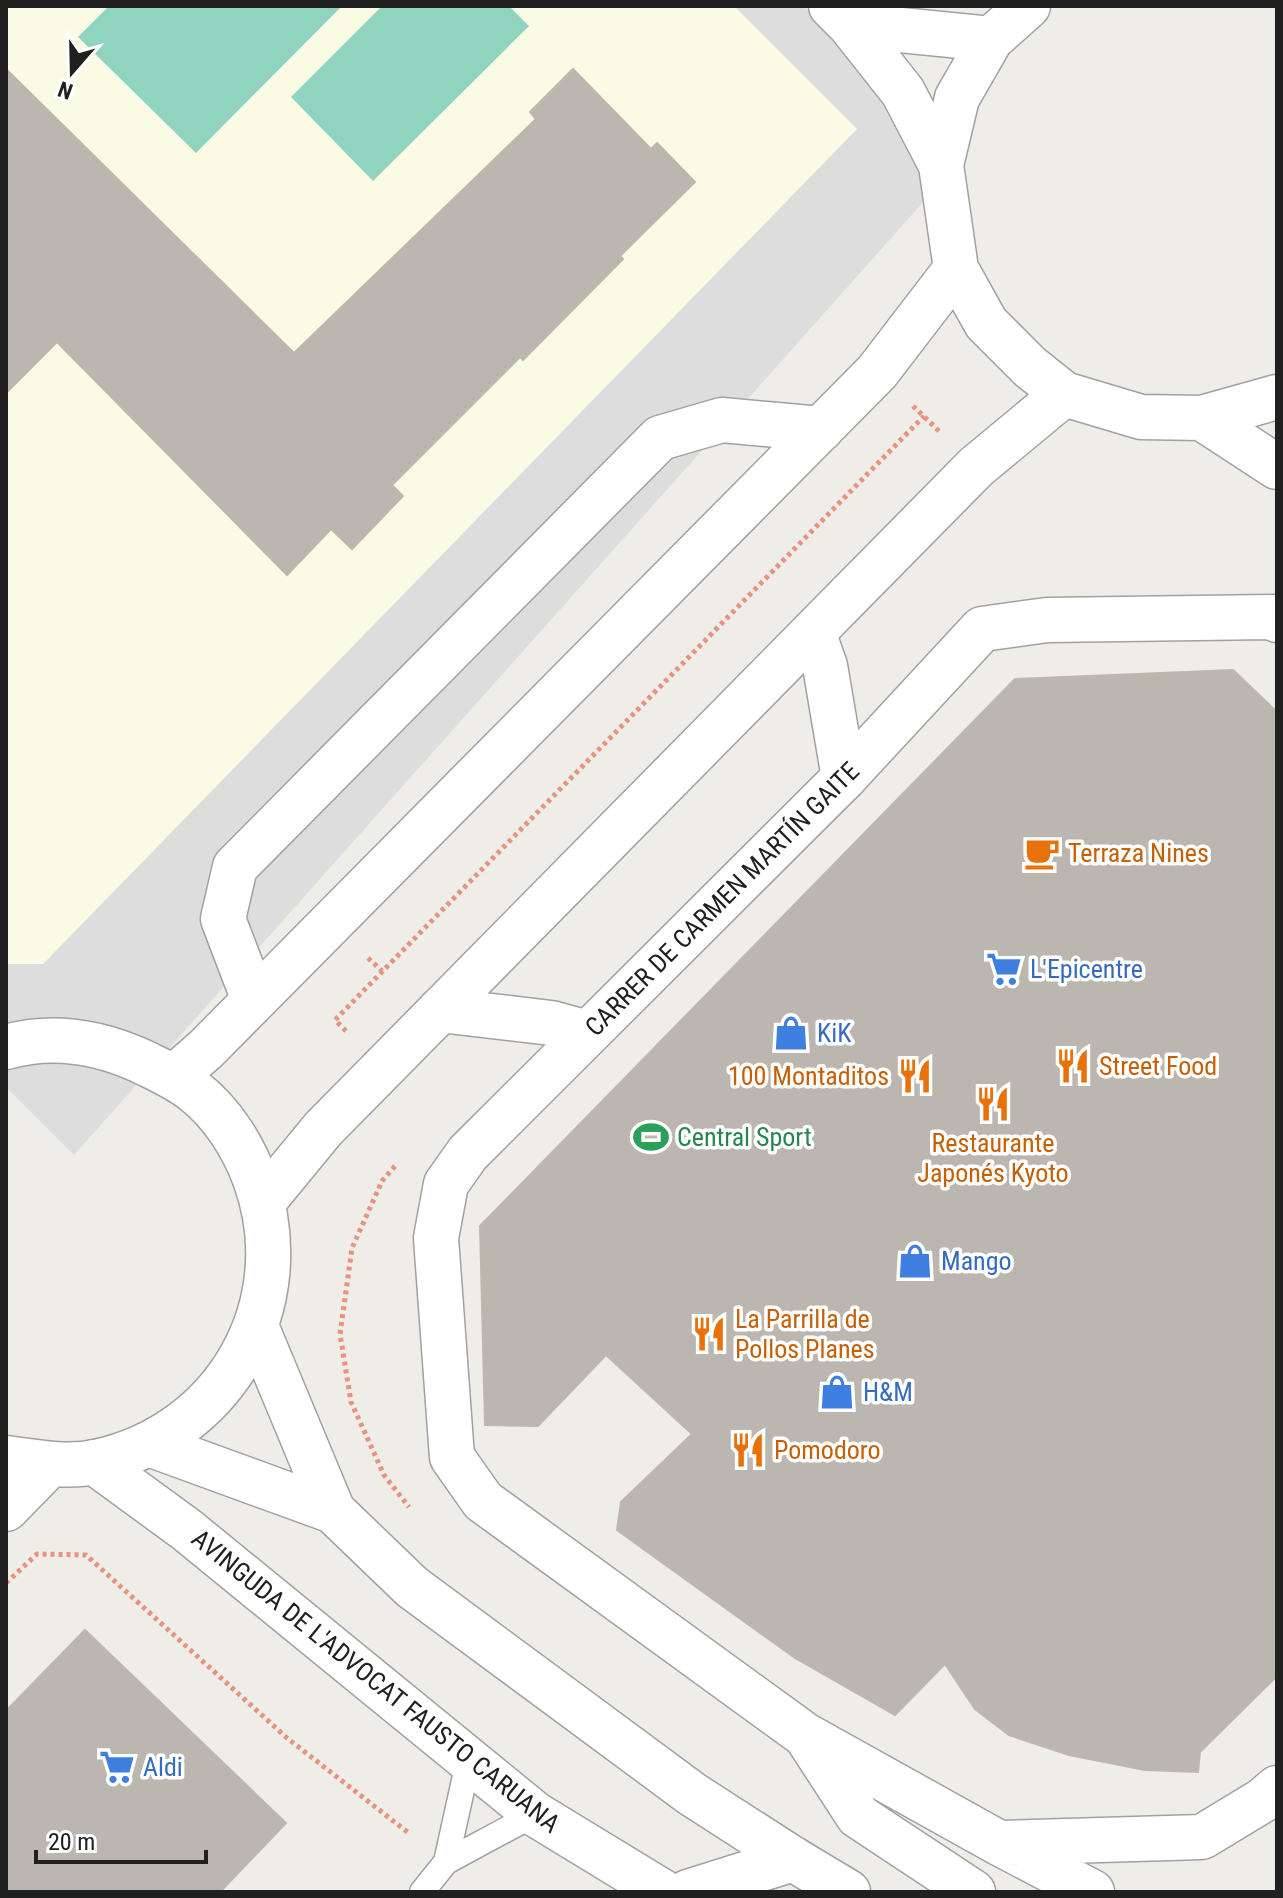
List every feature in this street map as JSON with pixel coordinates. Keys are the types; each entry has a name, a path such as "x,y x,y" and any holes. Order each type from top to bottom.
{"street":[{"path":"941,165 957,98 991,39 1028,6"},
{"path":"841,16 991,39"},
{"path":"841,16 903,92 941,165 956,269 986,323 1030,367 1064,394 1141,417 1202,418 1277,397"},
{"path":"174,1077 206,1049 877,372 956,269"},
{"path":"263,1202 323,1129 976,467 1064,394"},
{"path":"1202,418 1277,467"},
{"path":"254,1000 223,919 235,867 649,449 660,438 722,420 821,429"},
{"name":"CARRER DE CARMEN MARTÍN GAITE","path":"805,1735 483,1501 452,1457 436,1238 446,1184 468,1153 844,778 982,629 1047,620 1273,617 1277,620"},
{"path":"813,632 825,666 844,778"},
{"path":"440,1010 551,1023 587,1033"},
{"path":"6,1047 18,1043 70,1040 111,1047 174,1077 195,1092 225,1123 247,1158 263,1202 269,1240 268,1274 256,1326 243,1356 208,1402 180,1425 149,1444 94,1462 50,1464 6,1458"},
{"path":"256,1326 333,1511 412,1587 692,1794 848,1892"},
{"path":"149,1444 333,1511"},
{"name":"AVINGUDA DE L'ADVOCAT FAUSTO CARUANA","path":"94,1462 187,1530 535,1814 663,1892"},
{"path":"6,1509 50,1464"},
{"path":"805,1735 1092,1892"},
{"path":"805,1735 858,1816 973,1892"},
{"path":"999,1843 1202,1837 1277,1788"},
{"path":"688,1892 793,1859"}],"lane":[{"path":"446,1862 469,1758"},
{"path":"422,1892 446,1862 535,1814"}],"path":[{"path":"877,372 976,467"},
{"path":"383,1068 335,1020 924,416"},
{"path":"400,1161 382,1181 352,1248 340,1334 351,1402 384,1475 414,1513"},
{"path":"6,1583 37,1554 86,1555 287,1738 446,1862"}],"shaded area":[{"path":"6,6 803,6 958,163 74,1155 6,1087"},
{"path":"6,6 734,6 857,129 43,964 6,964"}],"green space":[{"path":"109,6 342,6 196,153 78,37"},
{"path":"382,6 509,6 529,26 373,181 291,97"}],"building":[{"path":"6,69 294,353 536,119 530,112 573,69 651,149 657,143 695,182 620,256 623,259 523,360 520,357 392,485 403,496 352,549 331,529 287,575 57,342 6,393"},
{"name":"L'Epicentre","path":"1233,670 1277,712 1277,1676 1200,1752 1198,1772 1145,1770 1069,1755 1009,1735 975,1709 945,1664 895,1715 795,1658 617,1530 621,1502 692,1434 606,1355 538,1426 485,1425 480,1226 1015,679"},
{"name":"Aldi","path":"85,1630 286,1823 220,1892 6,1892 6,1711"}],"place":[{"name":"Terraza Nines","path":"1042,853"},
{"name":"L'Epicentre","path":"1004,969"},
{"name":"KiK","path":"791,1033"},
{"name":"Street Food","path":"1073,1066"},
{"name":"100 Montaditos","path":"915,1076"},
{"name":"Restaurante Japonés Kyoto","path":"993,1104"},
{"name":"Central Sport","path":"651,1137"},
{"name":"Mango","path":"915,1261"},
{"name":"La Parrilla de Pollos Planes","path":"709,1334"},
{"name":"H&M","path":"837,1392"},
{"name":"Pomodoro","path":"748,1450"},
{"name":"Aldi","path":"117,1767"}]}
